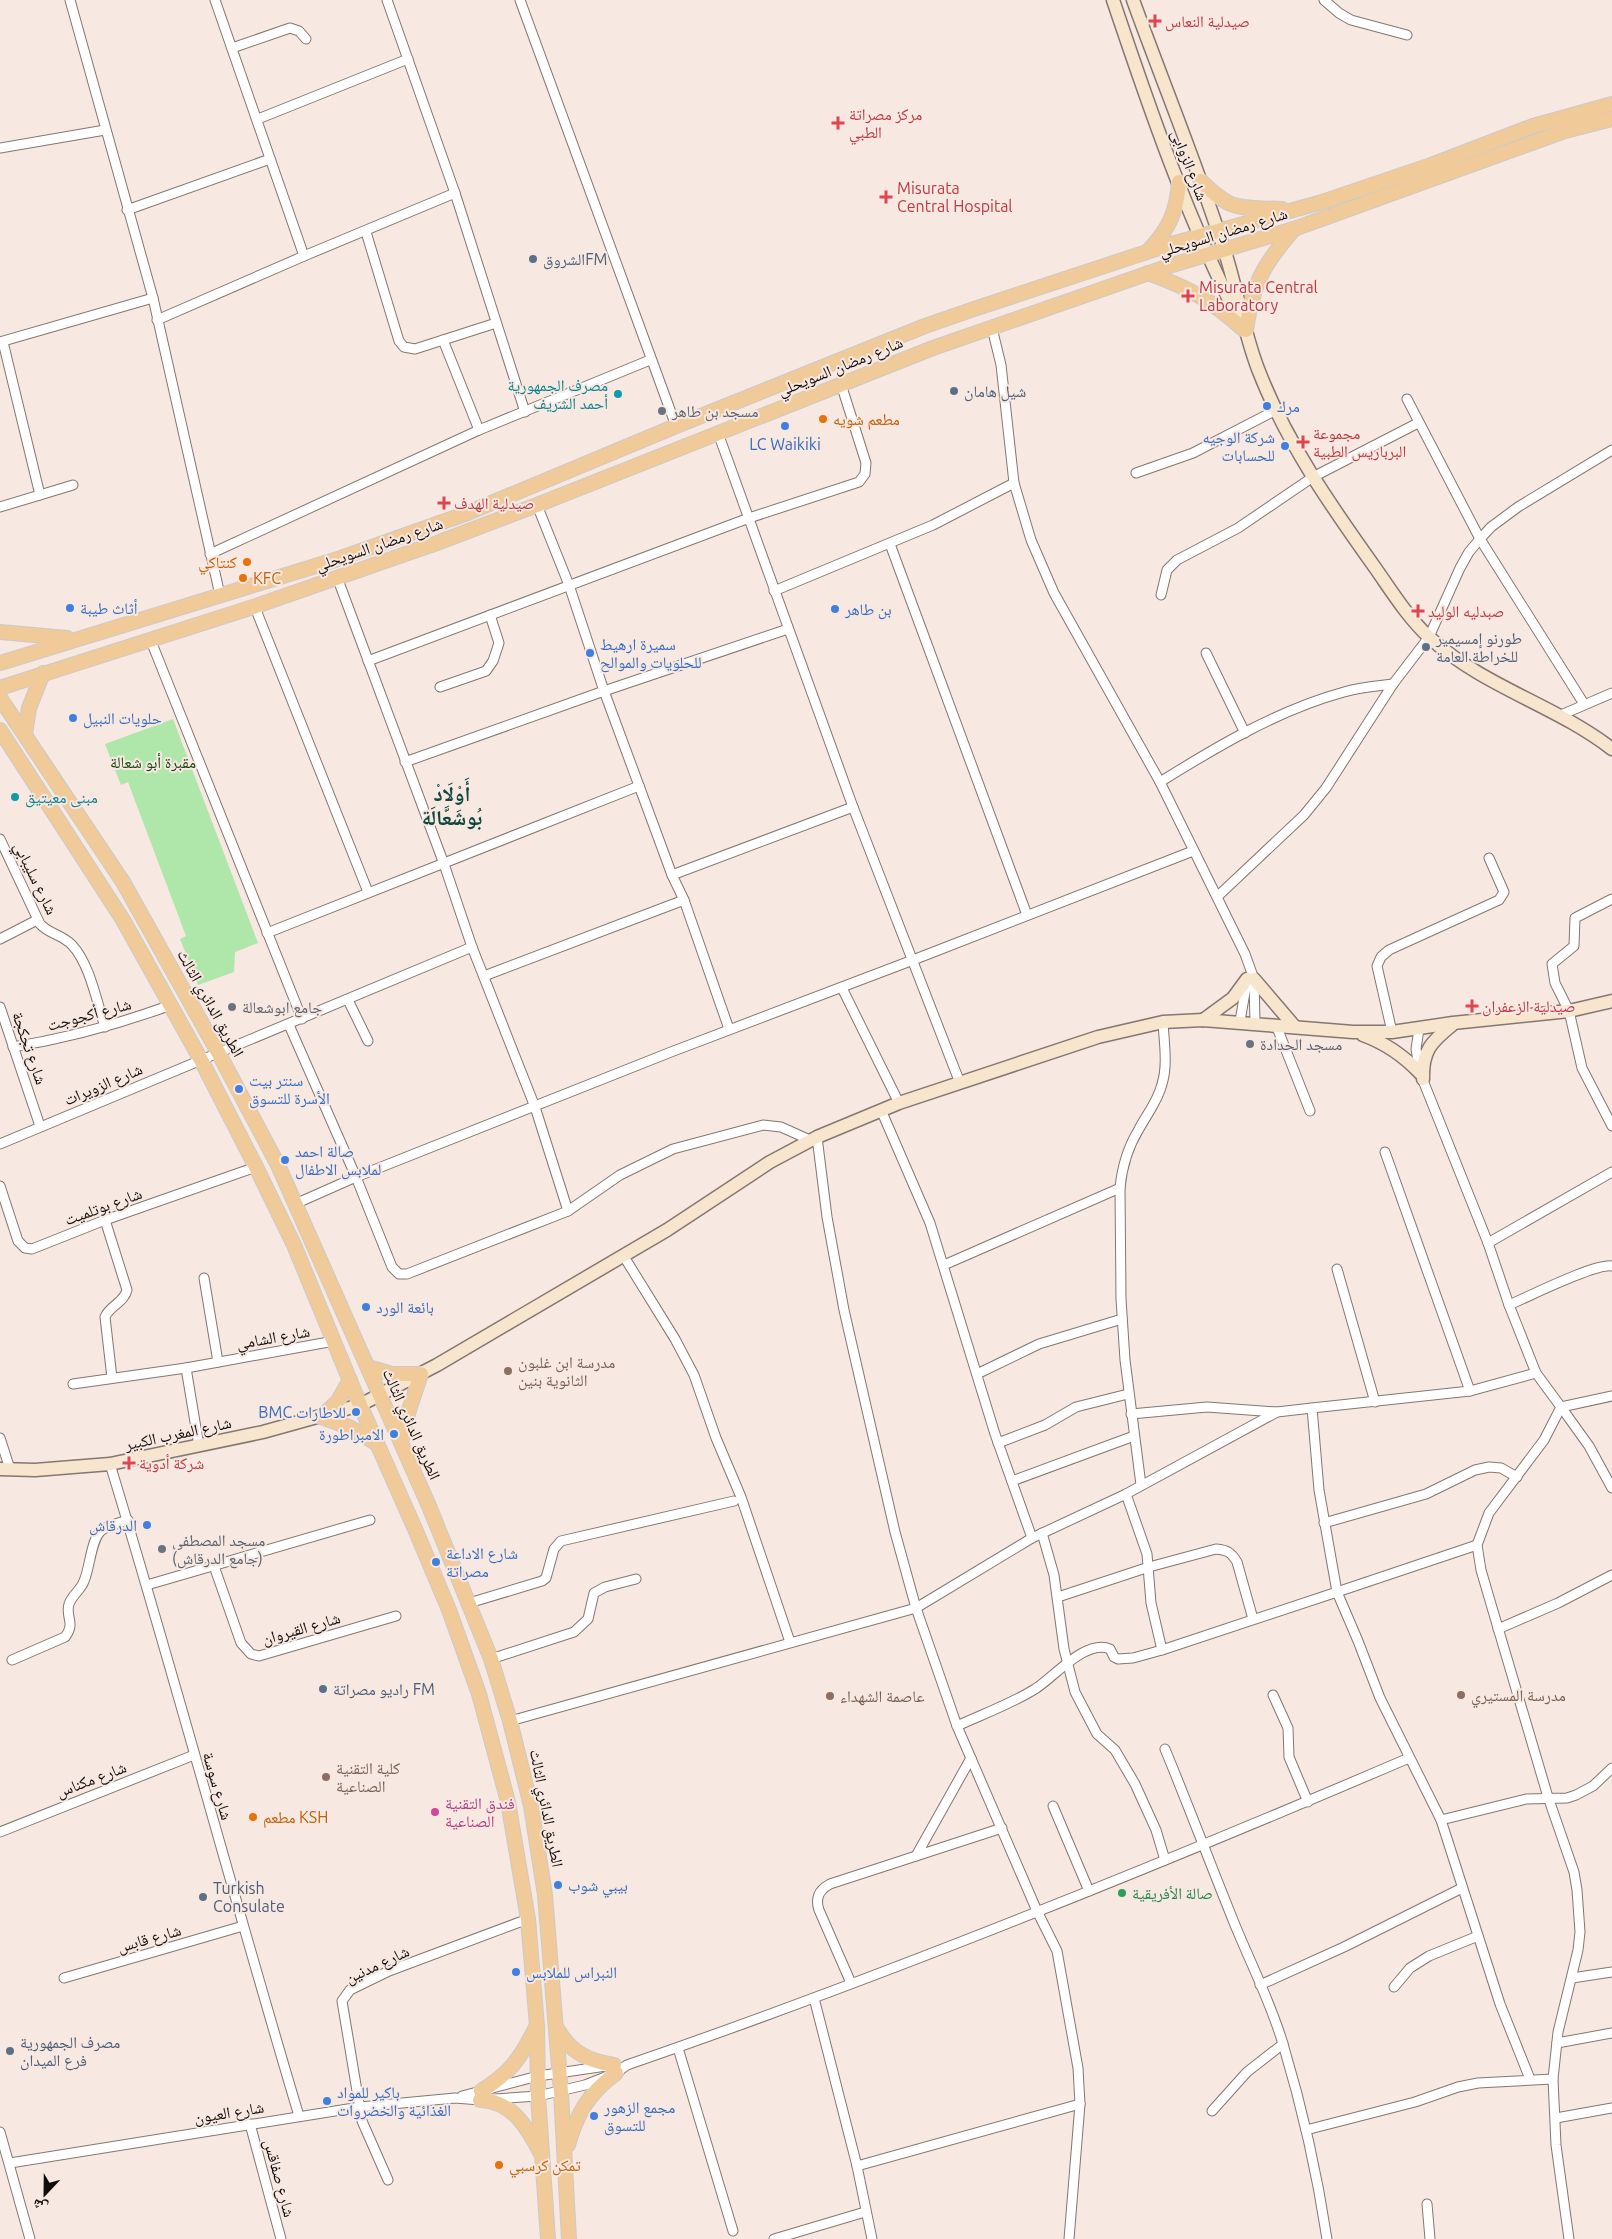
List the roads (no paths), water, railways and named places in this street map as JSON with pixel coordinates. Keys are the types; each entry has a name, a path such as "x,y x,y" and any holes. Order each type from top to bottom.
{"main road":[{"name":"شارع رمضان السويحلي","path":"0,663 76,638 335,560 465,514 676,426 925,326 1146,252 1322,202 1431,165 1532,126 1612,104"},
{"name":"شارع رمضان السويحلي","path":"0,688 151,641 337,578 537,505 932,348 1148,273 1225,251 1294,228 1565,131 1612,119"},
{"path":"1201,181 1216,196 1230,205 1293,210"},
{"path":"1146,252 1159,239 1172,220 1179,182"},
{"path":"1245,332 1252,294 1262,271 1294,228"},
{"path":"1148,273 1181,285 1208,299 1245,332"},
{"path":"0,632 76,638"},
{"path":"25,734 31,702 43,674"},
{"name":"الطريق الدائري الثالث","path":"0,698 123,882 218,1052 278,1165 401,1442 491,1659 510,1721 531,1806 545,1895 566,2155 569,2239"},
{"path":"0,730 123,920 201,1060 256,1167 294,1245 376,1443 449,1610 479,1694 508,1802 528,1919 537,2026 538,2096 548,2239"},
{"path":"368,1367 392,1374 421,1374 408,1410 401,1442"},
{"path":"321,1417 332,1408 350,1380"},
{"path":"321,1417 348,1427 376,1443"},
{"path":"537,2026 527,2046 510,2070 480,2096 500,2104 521,2120 542,2156"},
{"path":"557,2028 564,2040 576,2052 589,2059 619,2068"},
{"path":"566,2155 572,2131 586,2102 599,2086 619,2068"}],"street":[{"path":"70,0 153,298 220,595"},
{"path":"215,0 258,119 304,256"},
{"path":"388,0 455,194 526,412"},
{"path":"520,0 650,360 676,426"},
{"name":"شارع الزوابى","path":"1113,0 1138,75 1199,238 1245,332"},
{"name":"شارع الزوابى","path":"1133,0 1201,181 1225,251 1245,332"},
{"path":"1324,0 1339,13 1351,20 1407,35"},
{"path":"232,48 290,28 299,31 306,39"},
{"path":"258,119 408,59"},
{"path":"1138,75 1159,70"},
{"path":"0,148 106,130"},
{"path":"127,210 270,159"},
{"path":"157,320 304,256 455,194"},
{"path":"366,232 402,345 411,349 496,323"},
{"path":"40,495 1,342 153,298"},
{"path":"992,328 1001,365 1014,483 1031,540 1054,593 1160,782 1193,851 1218,896 1247,960 1251,979 1255,1023"},
{"path":"1245,332 1258,370 1276,410 1313,477 1396,598 1429,637 1478,674 1561,715 1612,749"},
{"path":"443,340 479,430"},
{"path":"210,554 479,430 650,360"},
{"path":"368,661 749,518 846,488 859,482 863,478 866,463 841,384"},
{"path":"1407,399 1480,539 1584,704"},
{"path":"1136,473 1193,453 1276,410"},
{"path":"1161,595 1165,574 1172,564 1238,528 1313,477 1418,423"},
{"path":"718,433 853,808 960,1083"},
{"path":"1218,896 1304,815 1331,781 1393,684 1429,637 1460,568 1469,552 1480,539 1518,507 1612,450"},
{"path":"774,591 890,544 966,509 1014,483"},
{"path":"0,507 74,485"},
{"path":"537,505 568,585 604,691 672,875 684,900 729,1029"},
{"path":"890,544 1027,915"},
{"path":"337,578 444,864 472,947 535,1107 568,1211"},
{"path":"256,606 368,892"},
{"path":"440,687 486,671 493,661 499,643 490,615"},
{"path":"405,762 604,691 788,629"},
{"path":"151,641 302,1019"},
{"path":"1206,653 1245,732"},
{"path":"1160,782 1245,732 1294,709 1325,697 1393,684"},
{"path":"1561,715 1612,692"},
{"path":"267,933 639,786"},
{"path":"672,875 853,808"},
{"name":"شارع سليبابي","path":"0,839 37,920 42,926 68,941 76,949 86,967 105,1027"},
{"path":"295,1204 356,1177 729,1029 842,988 1193,851"},
{"path":"1392,1032 1377,966 1380,957 1389,950 1499,900 1504,892 1489,858"},
{"path":"1612,899 1575,918 1574,946 1552,964 1555,983 1569,1011 1582,1068 1612,1126"},
{"path":"484,976 684,900"},
{"path":"0,940 37,920"},
{"name":"شارع الزويرات","path":"0,1144 472,947"},
{"path":"1203,1020 1233,998 1251,979"},
{"path":"1240,1021 1251,979"},
{"path":"1251,979 1295,1027"},
{"path":"842,988 899,1103"},
{"path":"348,1000 368,1041"},
{"path":"1354,1032 1420,1030 1453,1023 1569,1011 1612,1001"},
{"name":"شارع أكجوجت","path":"14,1047 105,1027 170,1005"},
{"name":"شارع تجكجة","path":"0,1007 40,1126"},
{"name":"شارع المغرب الكبير","path":"5,1469 34,1470 110,1464 199,1446 321,1417 360,1405 421,1374 667,1230 770,1162 814,1138 899,1103 1098,1037 1163,1022 1203,1020 1240,1021 1354,1032"},
{"path":"1141,1485 1128,1394 1122,1319 1120,1188 1122,1173 1132,1141 1155,1102 1163,1082 1165,1057 1163,1022"},
{"path":"1421,1077 1427,1049 1453,1023"},
{"path":"289,1025 356,1177 392,1267 399,1274 407,1274 568,1211 638,1165 673,1150 763,1125 781,1127 814,1138 844,1310 895,1532 916,1608 957,1726 1057,1951 1061,1968 1078,2068 1080,2104 1069,2239"},
{"path":"1276,1025 1310,1111"},
{"path":"1420,1030 1416,1049 1421,1077"},
{"path":"1354,1032 1374,1040 1411,1062 1421,1077 1437,1112 1488,1243 1509,1305 1536,1373 1609,1473 1612,1488"},
{"path":"881,1110 923,1206 944,1265 998,1443 1032,1538"},
{"path":"1385,1152 1470,1391"},
{"name":"شارع بوتلميت","path":"0,1186 18,1241 25,1248 36,1248 105,1220 256,1167"},
{"path":"1488,1243 1612,1172"},
{"path":"944,1265 1120,1188"},
{"path":"105,1220 126,1290 123,1299 109,1310 105,1317 112,1378"},
{"path":"623,1255 675,1339 694,1376 716,1438 741,1497 790,1642"},
{"path":"1509,1305 1587,1272 1608,1265 1612,1266"},
{"path":"1337,1269 1375,1402"},
{"name":"شارع الشامي","path":"204,1278 218,1362"},
{"path":"977,1374 1040,1344 1122,1319"},
{"name":"شارع الشامي","path":"73,1384 186,1368 334,1341"},
{"path":"186,1368 199,1446"},
{"path":"1131,1414 1207,1407 1277,1412 1470,1391 1536,1373"},
{"path":"998,1443 1045,1425 1076,1407 1128,1394"},
{"path":"1561,1407 1612,1396"},
{"path":"1561,1407 1544,1440 1489,1513 1476,1545 1498,1629 1548,1797 1574,1872 1577,1890 1580,1932 1557,2043 1553,2079 1553,2102 1556,2118 1559,2168 1569,2239"},
{"path":"1312,1408 1319,1490 1336,1592 1358,1640 1380,1698 1441,1820 1500,2004 1530,2079"},
{"path":"510,1721 916,1608 1032,1538 1126,1494 1277,1412"},
{"path":"1012,1481 1134,1436"},
{"path":"0,1438 5,1469"},
{"name":"شارع سوسة","path":"110,1464 147,1585 194,1755 299,2116"},
{"path":"1324,1523 1426,1494 1475,1470 1489,1467 1501,1468 1516,1477"},
{"path":"1126,1494 1147,1554 1151,1603 1162,1650"},
{"path":"469,1603 542,1581 546,1578 554,1549 561,1541 734,1501"},
{"path":"12,1660 64,1637 70,1631 71,1622 68,1609 70,1601 85,1580 96,1536 103,1528 128,1520"},
{"path":"147,1585 370,1520"},
{"path":"1042,1533 1058,1597 1067,1662 1075,1692 1097,1734 1115,1750 1136,1784 1156,1830 1165,1860"},
{"path":"957,1726 1035,1689 1067,1662 1095,1649 1106,1647 1110,1649 1114,1657 1123,1659 1162,1650 1476,1545"},
{"path":"1058,1597 1149,1567 1216,1549 1226,1550 1232,1553 1237,1562 1253,1619"},
{"name":"شارع القيروان","path":"214,1566 241,1643 251,1654 259,1656 396,1616"},
{"path":"1498,1629 1558,1603 1612,1574"},
{"path":"491,1659 574,1632 588,1619 594,1593 605,1587 636,1579"},
{"path":"1272,1695 1288,1728 1290,1757 1308,1802"},
{"path":"1165,1749 1274,2016 1306,2130 1328,2239"},
{"name":"شارع مكناس","path":"0,1832 194,1755"},
{"path":"916,1856 971,1758"},
{"path":"480,2096 538,2096 561,2092 619,2068 763,2018 1089,1891 1308,1802 1409,1758"},
{"path":"1441,1820 1500,1804 1548,1797 1567,1798 1593,1786 1612,1768"},
{"path":"1053,1806 1089,1891"},
{"path":"851,1984 819,1910 817,1902 820,1891 830,1884 1002,1828"},
{"path":"1260,1985 1344,1947 1462,1888"},
{"name":"شارع مدنين","path":"388,2180 362,2121 342,2002 345,1995 350,1990 389,1972 528,1919"},
{"name":"شارع قابس","path":"64,1978 243,1926"},
{"path":"1394,1987 1410,1968 1429,1956 1478,1936"},
{"path":"1572,1978 1612,1972"},
{"path":"814,1998 857,2166 872,2239"},
{"path":"1557,2043 1612,2033"},
{"path":"1212,2111 1247,2072 1283,2044"},
{"path":"678,2048 733,2231"},
{"path":"480,2096 538,2076 619,2068"},
{"path":"1306,2130 1415,2102 1458,2087 1478,2083 1553,2079"},
{"name":"شارع العيون","path":"10,2163 360,2107 480,2096"},
{"path":"857,2166 1080,2104"},
{"path":"1556,2118 1612,2108"},
{"name":"شارع صفاقس","path":"250,2124 281,2239"},
{"path":"0,2132 30,2239"},
{"path":"1427,2204 1430,2239"},
{"path":"774,2239 865,2212"}],"place":[{"name":"صيدلية النعاس","path":"1155,21"},
{"name":"مركز مصراتة الطبي","path":"838,123"},
{"name":"Misurata Central Hospital","path":"886,197"},
{"name":"الشروقFM","path":"533,259"},
{"name":"Misurata Central Laboratory","path":"1188,296"},
{"name":"شيل هامان","path":"954,391"},
{"name":"مصرف الجمهورية أحمد الشريف","path":"618,394"},
{"name":"مرك","path":"1267,406"},
{"name":"مسجد بن طاهر","path":"662,411"},
{"name":"مطعم شويه","path":"823,419"},
{"name":"LC Waikiki","path":"785,426"},
{"name":"مجموعة البرباريس الطبية","path":"1303,442"},
{"name":"شركة الوجيه للحسابات","path":"1285,446"},
{"name":"صيدلية الهدف","path":"444,503"},
{"name":"كنتاكي","path":"247,562"},
{"name":"KFC","path":"243,578"},
{"name":"أثاث طيبة","path":"70,608"},
{"name":"بن طاهر","path":"835,609"},
{"name":"صبدليه الوليد","path":"1418,611"},
{"name":"طورنو إمسيمير للخراطة العامة","path":"1426,647"},
{"name":"سميرة ارهيط للحلويات والموالح","path":"590,653"},
{"name":"حلويات النبيل","path":"73,718"},
{"name":"مبنى معيتيق","path":"15,797"},
{"name":"صيدلية الزعفران","path":"1472,1006"},
{"name":"جامع ابوشعالة","path":"232,1007"},
{"name":"مسجد الحدادة","path":"1250,1044"},
{"name":"سنتر بيت الأسرة للتسوق","path":"239,1089"},
{"name":"صالة احمد لملابس الاطفال","path":"285,1160"},
{"name":"بائعة الورد","path":"366,1307"},
{"name":"مدرسة ابن غلبون الثانوية بنين","path":"508,1371"},
{"name":"BMC للاطارات","path":"356,1412"},
{"name":"الامبراطورة","path":"394,1434"},
{"name":"شركة أدوية","path":"129,1463"},
{"name":"الدرقاش","path":"147,1525"},
{"name":"مسجد المصطفى (جامع الدرقاش)","path":"162,1549"},
{"name":"شارع الاداعة مصراتة","path":"436,1562"},
{"name":"راديو مصراتة FM","path":"323,1689"},
{"name":"مدرسة المستيري","path":"1461,1695"},
{"name":"عاصمة الشهداء","path":"830,1696"},
{"name":"كلية التقنية الصناعية","path":"326,1777"},
{"name":"فندق التقنية الصناعية","path":"435,1812"},
{"name":"مطعم KSH","path":"253,1817"},
{"name":"بيبي شوب","path":"558,1885"},
{"name":"صالة الأفريقية","path":"1122,1893"},
{"name":"Turkish Consulate","path":"203,1897"},
{"name":"النبراس للملابس","path":"516,1972"},
{"name":"مصرف الجمهورية فرع الميدان","path":"10,2051"},
{"name":"باكير للمواد الغذائية والخضروات","path":"327,2101"},
{"name":"مجمع الزهور للتسوق","path":"594,2116"},
{"name":"تمكن كرسبي","path":"499,2165"}],"district":[{"name":"أَوْلَادْ بُوشَعَّالَة","path":"452,806"}],"park label":[{"name":"مقبرة أبو شعالة","path":"153,762"}]}
